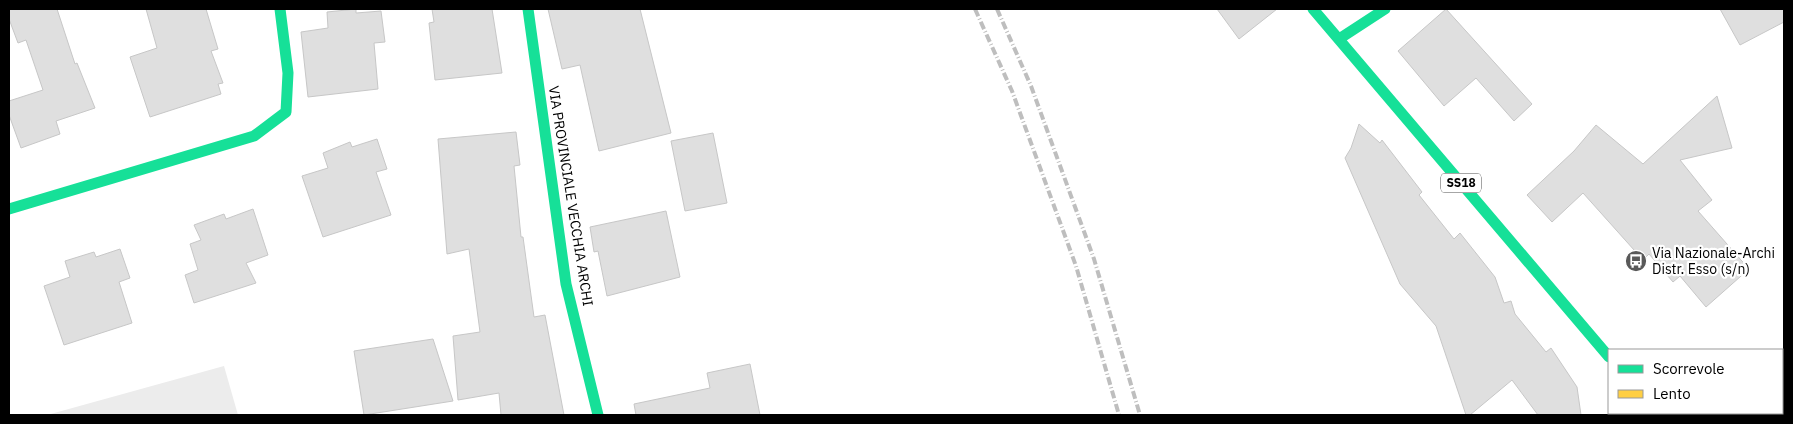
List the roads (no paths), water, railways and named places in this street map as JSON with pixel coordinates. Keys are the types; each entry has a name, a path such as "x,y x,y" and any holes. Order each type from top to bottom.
{"street":[{"path":"9,209 254,136 286,112 288,74 280,9"},
{"name":"VIA PROVINCIALE VECCHIA ARCHI","path":"528,9 566,284 598,415"},
{"name":"SS18","path":"1313,9 1608,356"},
{"path":"1339,39 1385,9"}],"railway":[{"path":"975,9 1012,91 1076,266 1119,415"},
{"path":"997,9 1031,86 1094,259 1140,415"}],"place":[{"name":"Via Nazionale-Archi Distr. Esso (s/n)","path":"1636,261"}]}
